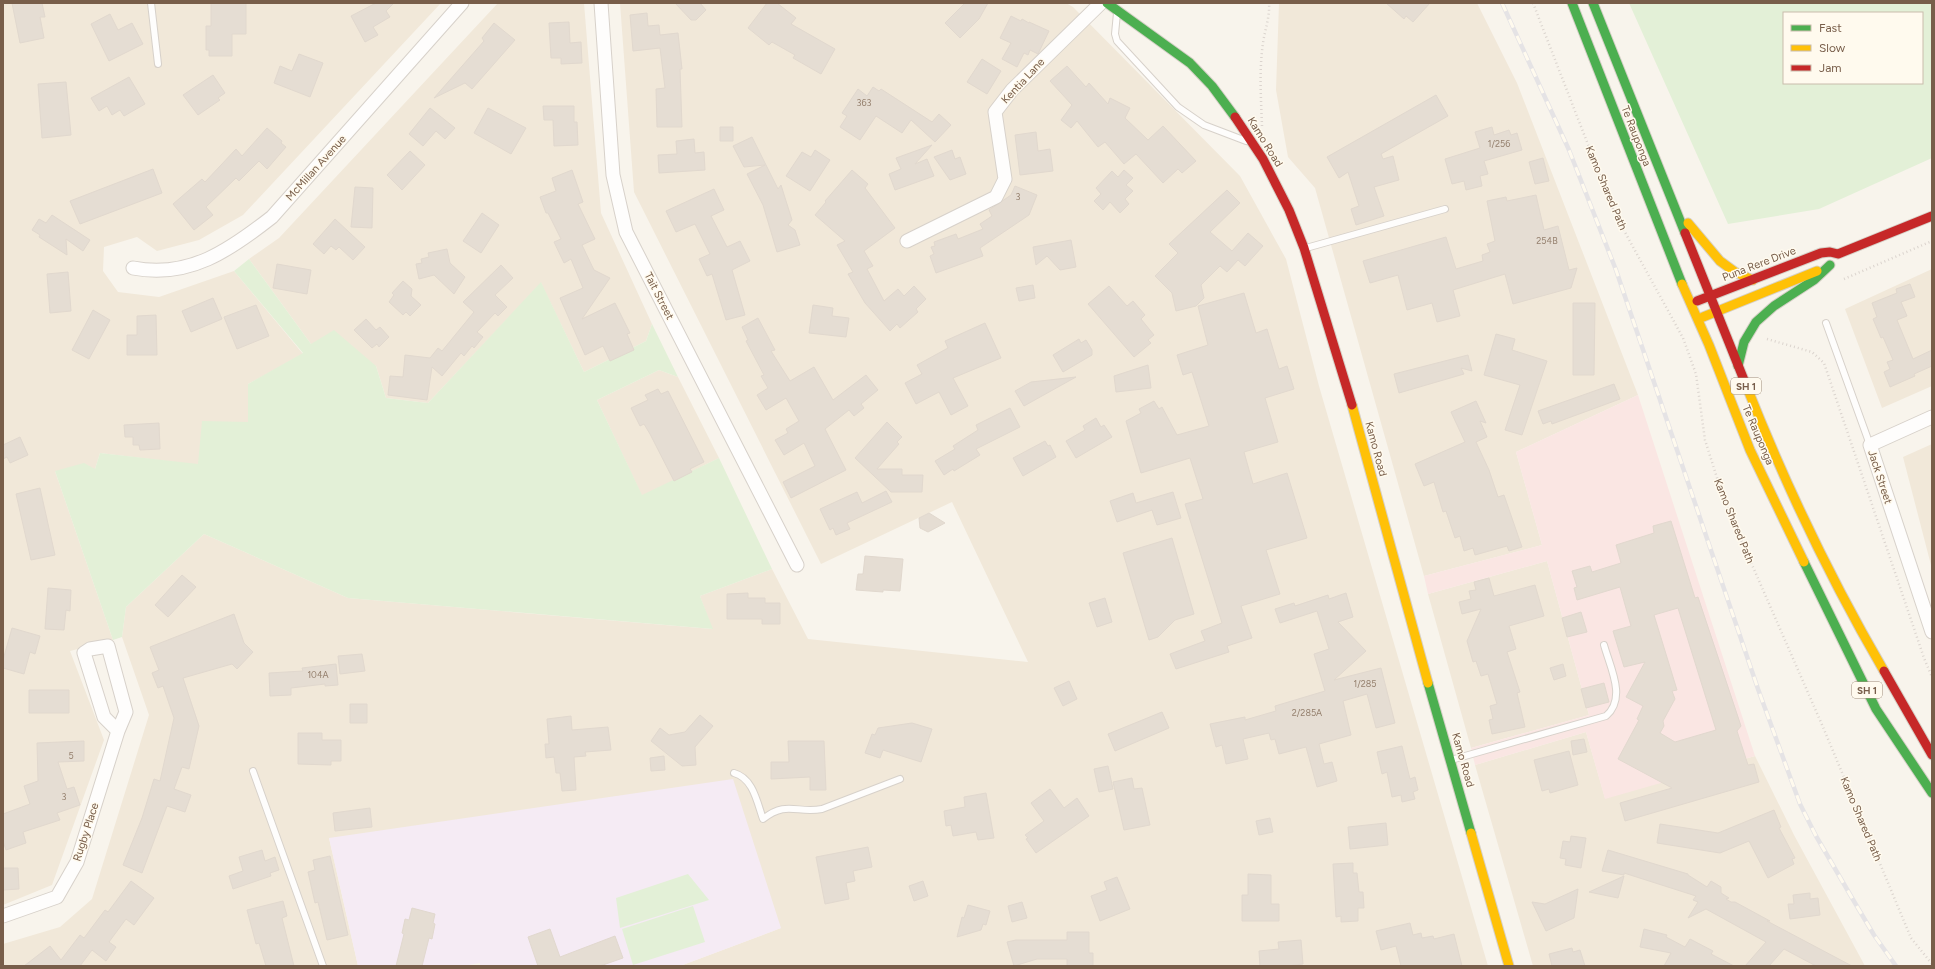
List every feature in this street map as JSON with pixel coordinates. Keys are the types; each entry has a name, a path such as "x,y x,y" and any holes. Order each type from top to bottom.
{"main road":[{"name":"Kamo Road","path":"1107,3 1190,63 1222,98 1274,177 1304,248 1338,360 1509,966"},
{"name":"Te Rauponga","path":"1572,3 1690,303 1698,319 1750,450 1876,709 1932,793"},
{"name":"Te Rauponga","path":"1593,3 1771,449 1816,544 1869,646 1932,755"},
{"path":"1674,204 1708,248 1733,271 1753,280"},
{"name":"Puna Rere Drive","path":"1690,303 1821,253 1830,252 1838,254 1932,216"},
{"path":"1738,366 1744,341 1750,330 1777,303 1814,280 1836,260 1838,254"},
{"path":"1698,319 1830,265"}],"street":[{"name":"McMillan Avenue","path":"133,268 165,271 182,269 202,262 242,240 272,217 462,3"},
{"name":"Tait Street","path":"601,3 613,175 626,232 796,565"},
{"name":"Kentia Lane","path":"907,241 996,197 1005,179 995,112 1012,90 1101,3"},
{"path":"1870,445 1932,417"},
{"name":"Jack Street","path":"1870,445 1932,632"},
{"name":"Rugby Place","path":"3,916 57,897 77,862 118,731 126,712 108,646 90,649 84,653 104,717 118,731"}],"lane":[{"path":"151,3 158,64"},
{"path":"1117,10 1115,34 1117,41 1178,107 1204,125 1253,144"},
{"path":"1304,248 1445,209"},
{"name":"Jack Street","path":"1826,323 1870,445"},
{"path":"1450,761 1606,716 1615,706 1618,694 1604,645"},
{"path":"253,771 323,966"},
{"path":"734,773 741,775 748,782 763,819 772,812 790,807 812,811 822,809 900,779"}],"path":[{"path":"1262,127 1260,79 1263,42 1270,15 1269,3"},
{"name":"Kamo Shared Path","path":"1533,3 1615,214 1683,338 1696,374 1705,440 1725,502 1823,727 1911,938 1932,964"},
{"path":"1750,330 1759,336 1812,352 1824,363 1874,515 1932,677"}],"shaded area":[{"path":"3,3 441,3 243,215 199,240 157,251 137,237 104,247 103,271 118,292 159,297 234,271 303,354 248,384 248,422 199,465 100,453 95,469 55,471 113,640 70,651 104,740 52,885 3,905"},
{"path":"498,3 584,3 601,213 652,324 646,341 584,372 541,283 428,403 386,398 376,366 311,344 249,259 279,238"},
{"path":"620,3 1066,3 1073,7 1240,176 1286,259 1319,386 1488,966 680,966 781,928 329,838 358,966 3,966 3,944 60,927 92,899 149,715 122,637 126,607 204,534 348,598 712,629 700,596 772,569 808,639 1028,662 952,502 821,564 634,192"},
{"path":"1279,3 1477,3 1517,83 1638,395 1516,452 1542,545 1424,576 1315,188 1288,157 1276,90"},
{"path":"1932,269 1932,386 1882,408 1845,309"},
{"path":"659,370 678,377 719,458 642,496 597,400"},
{"path":"1638,395 1755,756 1605,799 1586,732 1475,765 1471,748 1589,715 1547,561 1428,594 1424,576 1542,545 1516,452"},
{"path":"1932,444 1932,569 1903,457"},
{"path":"1547,561 1589,715 1471,748 1428,594"},
{"path":"1586,732 1605,798 1755,756 1794,835 1865,966 1533,966 1475,765"},
{"path":"733,779 781,928 680,966 480,966 480,963 463,966 358,966 329,838"}],"green space":[{"path":"1629,3 1932,3 1932,158 1819,209 1728,224"},
{"path":"249,259 311,344 334,330 376,366 386,398 428,403 541,282 584,372 646,341 652,324 678,377 659,370 597,400 642,495 719,458 772,569 700,596 713,629 348,598 204,534 126,607 122,637 113,640 55,471 84,463 95,469 100,453 198,464 202,421 248,422 248,384 303,353 234,271"},
{"path":"688,874 709,900 620,928 616,898"},
{"path":"693,906 705,942 633,965 622,929"}],"building":[{"path":"12,3 42,3 45,17 40,17 44,38 20,43"},
{"path":"211,3 246,3 246,34 232,34 232,56 209,56 209,50 206,50 206,26 211,26"},
{"path":"376,3 394,3 386,11 390,17 373,27 378,35 365,42 351,16"},
{"path":"675,3 700,3 706,10 696,20 691,20"},
{"path":"767,3 777,3 796,18 791,24 835,49 821,74 793,58 795,55 772,42 769,45 748,28"},
{"path":"965,3 988,3 979,19 960,38 945,23"},
{"path":"1386,3 1430,3 1413,22 1406,16 1404,19"},
{"path":"647,13 648,26 659,25 660,35 678,33 682,69 680,69 682,127 657,127 656,89 665,88 660,48 633,51 630,15"},
{"path":"110,14 118,30 132,23 143,44 109,61 91,24"},
{"path":"1011,16 1021,21 1022,19 1049,31 1038,54 1030,50 1028,55 1024,53 1017,67 1002,59 1011,43 1000,38"},
{"path":"569,22 570,43 581,42 582,63 561,64 561,58 551,58 549,23"},
{"path":"494,23 515,40 472,89 465,83 434,98 484,41 482,38"},
{"path":"299,54 323,63 310,97 274,83 280,66 292,71"},
{"path":"982,59 1001,71 987,94 967,82"},
{"path":"1067,66 1086,87 1089,83 1108,104 1110,98 1130,108 1125,118 1148,140 1163,126 1196,161 1182,173 1178,169 1163,183 1136,154 1124,164 1105,142 1098,147 1077,121 1071,128 1061,120 1072,105 1050,81"},
{"path":"213,75 225,93 218,98 220,100 198,115 183,95"},
{"path":"129,77 145,104 124,116 120,110 112,115 107,106 99,111 91,98"},
{"path":"66,82 71,135 42,138 38,84"},
{"path":"873,87 879,91 881,89 932,122 939,114 951,125 935,142 911,120 902,133 876,116 860,140 840,127 847,116 842,113 858,89 867,96"},
{"path":"1436,95 1448,116 1381,154 1383,159 1393,156 1399,180 1374,187 1384,216 1356,225 1351,209 1359,206 1348,172 1339,178 1327,157"},
{"path":"543,106 574,106 574,122 577,122 578,145 554,146 553,120 544,120"},
{"path":"430,108 455,128 445,139 436,131 423,146 409,134"},
{"path":"488,108 526,128 511,154 474,133"},
{"path":"720,127 733,127 733,141 720,141"},
{"path":"1492,127 1494,135 1509,130 1511,135 1517,133 1522,150 1484,161 1488,174 1480,176 1482,186 1466,190 1464,181 1452,184 1445,159 1480,148 1475,132"},
{"path":"267,128 282,141 281,143 286,147 267,169 259,161 239,181 236,178 206,207 213,215 194,230 173,204 202,179 205,182 236,149 242,156"},
{"path":"1036,132 1038,151 1050,149 1053,171 1020,175 1015,135"},
{"path":"752,137 778,189 781,185 792,220 788,225 795,230 800,245 777,252 763,205 747,174 765,165 744,167 733,146"},
{"path":"694,139 695,153 704,152 705,170 659,173 658,155 677,154 676,141"},
{"path":"932,145 915,164 927,159 934,176 895,190 889,174 901,169 896,158"},
{"path":"815,150 830,160 810,191 786,176 802,152 811,157"},
{"path":"952,150 955,159 960,157 966,174 950,180 934,157"},
{"path":"410,151 425,165 402,190 387,175"},
{"path":"1543,158 1549,181 1535,184 1529,162"},
{"path":"153,169 162,193 80,224 70,201"},
{"path":"572,170 583,202 578,204 595,239 582,245 594,270 610,278 582,319 615,303 630,333 627,334 634,350 610,361 603,346 585,355 560,298 583,288 571,259 564,263 554,242 561,239 548,213 546,213 540,197 556,191 552,178"},
{"path":"852,170 868,184 865,188 895,228 864,251 873,266 867,269 884,301 898,289 904,296 914,286 926,299 916,309 918,312 900,328 897,324 890,331 865,303 848,274 853,272 837,245 845,241 815,215"},
{"path":"1124,170 1133,178 1126,185 1133,191 1125,199 1129,204 1120,213 1110,202 1103,210 1094,201 1101,194 1096,188 1112,171 1118,177"},
{"path":"1015,186 1037,195 1029,215 980,248 983,256 936,273 930,256 934,254 931,247 935,246 934,242 956,234 958,239 983,229 980,224 992,216 989,210 1011,195"},
{"path":"355,187 373,188 372,228 351,227"},
{"path":"714,189 724,210 711,216 727,247 740,241 750,261 732,270 745,315 726,320 712,274 707,276 699,259 710,254 695,224 676,232 666,211"},
{"path":"1227,190 1240,203 1210,232 1232,251 1248,233 1263,246 1245,266 1238,260 1227,272 1220,266 1201,285 1204,298 1196,306 1176,311 1172,293 1155,276 1178,253 1169,244"},
{"path":"1536,195 1544,230 1558,226 1569,270 1577,268 1571,288 1513,304 1505,274 1453,290 1460,316 1437,322 1432,303 1407,310 1398,275 1370,283 1363,261 1446,237 1456,269 1483,261 1482,255 1490,252 1487,244 1495,241 1487,201 1506,197 1507,201"},
{"path":"482,213 499,225 481,253 463,241"},
{"path":"52,215 90,240 83,251 66,239 67,255 39,237 40,235 32,230 39,219 46,223"},
{"path":"335,219 365,247 353,260 339,247 336,250 331,246 324,254 313,244"},
{"path":"1071,240 1076,267 1060,270 1047,256 1036,265 1033,247"},
{"path":"447,249 450,263 465,277 454,294 434,275 419,279 416,264 422,263 421,259 429,257 428,253"},
{"path":"277,264 311,270 307,294 273,288"},
{"path":"501,265 513,278 495,295 507,307 498,316 495,313 477,332 483,337 474,348 472,346 464,356 461,353 442,376 432,367 427,400 388,395 390,376 403,377 405,355 430,358 438,348 442,351 474,312 463,302"},
{"path":"68,272 71,311 50,313 47,274"},
{"path":"403,281 412,289 411,296 421,305 410,316 406,312 403,315 389,302 394,295 392,293"},
{"path":"1910,284 1915,297 1901,302 1907,316 1897,320 1913,359 1932,350 1932,366 1914,374 1915,376 1890,387 1884,372 1890,369 1887,362 1893,360 1873,319 1877,317 1872,303 1897,293 1896,289"},
{"path":"1033,285 1035,298 1019,301 1016,288"},
{"path":"1109,286 1127,306 1133,301 1145,315 1141,319 1154,335 1148,340 1151,343 1134,357 1088,304"},
{"path":"1244,293 1256,333 1267,329 1279,369 1287,366 1294,389 1265,398 1278,442 1244,452 1253,484 1287,473 1307,538 1266,550 1280,594 1241,606 1252,638 1227,646 1229,652 1176,669 1170,654 1205,641 1201,631 1222,623 1185,504 1203,499 1190,458 1141,473 1126,421 1141,413 1139,409 1154,401 1159,409 1162,407 1177,435 1209,426 1192,372 1183,375 1177,355 1208,345 1198,306"},
{"path":"213,298 222,319 191,332 182,311"},
{"path":"1573,303 1595,303 1594,375 1573,375"},
{"path":"256,305 269,336 237,349 224,317"},
{"path":"813,305 833,308 832,316 849,318 846,337 809,333"},
{"path":"93,310 110,320 89,359 72,350"},
{"path":"156,315 157,355 127,355 127,335 137,335 137,316"},
{"path":"758,318 775,350 771,351 790,381 814,367 833,400 866,375 878,390 861,404 864,408 854,416 849,410 825,429 846,470 791,498 783,482 815,466 804,443 784,455 775,440 788,433 786,429 799,421 786,398 766,410 757,395 768,388 761,376 764,375 746,341 748,340 742,327"},
{"path":"366,319 376,330 380,327 389,337 379,347 377,344 372,348 354,330"},
{"path":"985,323 1001,358 953,378 968,406 951,415 939,392 916,404 905,383 922,374 917,365 948,348 945,341"},
{"path":"1496,334 1515,339 1512,350 1547,361 1522,435 1505,430 1520,385 1484,375"},
{"path":"1079,339 1081,343 1086,340 1092,350 1092,355 1063,372 1053,355"},
{"path":"1468,355 1472,371 1461,368 1464,374 1399,393 1394,374"},
{"path":"1148,365 1151,388 1116,392 1114,376"},
{"path":"1076,377 1024,406 1015,391 1031,382"},
{"path":"1614,384 1620,399 1552,424 1551,421 1543,424 1538,411"},
{"path":"658,389 661,394 668,391 704,462 690,469 692,472 674,481 650,434 644,424 640,426 631,408 648,400 645,395"},
{"path":"1476,401 1486,423 1480,421 1487,437 1476,442 1489,470 1498,497 1504,495 1522,547 1509,551 1507,546 1475,555 1473,548 1464,551 1460,536 1455,538 1446,511 1443,512 1434,482 1424,486 1415,464 1465,442 1451,412"},
{"path":"1010,408 1020,427 976,449 980,455 954,471 953,469 944,475 935,461 955,449 953,446 978,430 976,425"},
{"path":"1096,418 1101,427 1104,425 1112,437 1076,458 1066,441 1085,430 1083,426"},
{"path":"887,422 902,437 897,442 899,444 877,469 902,469 902,475 923,475 922,492 891,492 855,458"},
{"path":"159,423 160,449 140,450 139,445 133,445 133,437 125,437 124,425"},
{"path":"20,437 28,455 10,463 7,457 3,459 3,445"},
{"path":"1045,441 1048,446 1050,445 1056,457 1023,476 1013,458"},
{"path":"40,488 55,555 31,560 16,494"},
{"path":"886,491 892,502 847,523 850,529 836,535 833,528 830,530 820,509 857,492 862,503"},
{"path":"1173,492 1181,518 1157,525 1152,510 1117,522 1110,501 1133,493 1136,503"},
{"path":"929,513 945,523 928,532 920,528 919,518"},
{"path":"1671,521 1695,598 1698,597 1741,726 1737,731 1748,765 1754,764 1759,782 1625,821 1620,803 1672,788 1618,759 1639,720 1637,719 1643,706 1626,697 1645,662 1624,667 1613,631 1631,626 1620,587 1577,600 1574,588 1577,587 1572,571 1590,566 1592,572 1621,563 1616,545 1654,533 1653,526","holes":["1678,608 1716,730 1675,742 1660,733 1664,726 1663,721 1675,699 1672,691 1677,690 1654,615"]},
{"path":"1172,538 1194,614 1175,620 1158,637 1149,640 1123,553"},
{"path":"865,556 903,559 900,591 883,590 883,592 856,590 858,574 863,574"},
{"path":"182,575 196,587 168,617 155,605"},
{"path":"1489,578 1494,596 1535,585 1544,616 1509,626 1516,649 1507,652 1520,692 1517,693 1525,727 1492,734 1489,720 1493,719 1490,706 1497,704 1488,674 1481,676 1476,661 1473,662 1467,641 1481,609 1462,614 1459,602 1471,599 1469,591 1476,590 1474,582"},
{"path":"48,588 71,590 70,611 66,610 64,630 45,629"},
{"path":"748,593 748,598 765,598 765,603 780,603 780,624 762,624 762,619 727,619 727,594"},
{"path":"1346,593 1353,617 1338,622 1366,651 1334,680 1381,668 1395,723 1376,728 1367,694 1343,701 1351,735 1319,744 1324,764 1332,762 1337,781 1317,787 1306,747 1279,754 1275,739 1271,740 1269,733 1243,739 1248,759 1226,764 1222,745 1216,747 1210,724 1245,717 1245,720 1276,711 1275,706 1325,691 1314,654 1329,649 1317,611 1280,623 1275,609 1294,603 1295,606 1328,595 1329,599"},
{"path":"1105,598 1112,622 1097,627 1089,603"},
{"path":"1581,612 1587,632 1567,637 1562,618"},
{"path":"234,614 244,643 253,652 237,669 232,664 183,678 199,726 189,769 182,767 174,789 191,795 185,812 167,806 142,873 123,865 142,818 154,779 160,781 174,718 163,686 158,688 152,673 159,670 150,647"},
{"path":"12,628 40,636 35,654 30,652 24,674 3,668 3,660"},
{"path":"362,654 365,671 340,674 338,656"},
{"path":"336,664 338,685 325,686 325,684 291,688 291,695 270,696 269,673 303,671 302,668"},
{"path":"1563,664 1566,676 1554,680 1550,668"},
{"path":"1069,681 1077,699 1063,706 1054,688"},
{"path":"1604,683 1609,702 1586,708 1581,689"},
{"path":"29,690 69,690 69,713 29,713"},
{"path":"350,704 367,704 367,723 350,723"},
{"path":"1162,712 1169,728 1115,751 1108,734"},
{"path":"700,715 713,726 695,747 696,765 682,766 651,741 660,728 669,735 685,732"},
{"path":"571,716 572,730 608,727 611,750 585,752 586,756 574,757 576,790 562,791 560,773 556,773 554,757 546,758 545,744 549,744 547,719"},
{"path":"912,723 932,729 921,762 883,750 880,758 865,753 872,734 875,735 878,728"},
{"path":"298,733 322,733 322,740 341,740 341,761 331,761 331,765 298,764"},
{"path":"1584,739 1587,752 1573,755 1571,741"},
{"path":"84,741 84,761 58,762 67,789 74,787 80,805 57,813 60,820 23,832 26,843 6,850 3,841 3,814 30,804 24,786 38,781 37,743"},
{"path":"788,741 824,741 826,790 810,790 810,777 771,779 771,762 789,762"},
{"path":"1402,746 1410,779 1415,777 1418,790 1413,792 1415,799 1402,802 1401,795 1392,797 1387,772 1382,774 1377,752"},
{"path":"1569,751 1578,785 1550,793 1549,789 1542,791 1534,760"},
{"path":"664,756 665,770 651,771 650,758"},
{"path":"1108,766 1113,789 1099,792 1094,769"},
{"path":"1132,778 1134,789 1142,788 1150,825 1124,830 1113,782"},
{"path":"1050,789 1064,808 1077,798 1089,816 1036,853 1026,839 1028,838 1025,835 1044,821 1031,803"},
{"path":"986,793 994,838 978,840 976,832 953,836 951,825 946,826 944,811 965,807 964,797"},
{"path":"370,808 372,827 335,831 333,813"},
{"path":"1774,810 1781,827 1779,828 1795,858 1792,859 1794,864 1768,878 1749,841 1720,853 1657,843 1660,824 1718,833"},
{"path":"1270,818 1273,832 1259,835 1256,821"},
{"path":"1386,823 1388,845 1350,849 1348,827"},
{"path":"1571,836 1586,838 1581,868 1565,865 1566,859 1560,858 1563,841 1570,842"},
{"path":"868,847 872,867 853,871 855,881 846,883 849,899 825,904 816,857"},
{"path":"262,850 265,861 275,857 279,870 270,873 271,876 233,889 229,876 243,871 239,857"},
{"path":"1608,850 1688,874 1707,887 1711,881 1721,887 1721,893 1729,898 1726,899 1731,902 1735,902 1770,921 1767,921 1852,966 1816,966 1784,949 1769,966 1745,966 1766,942 1706,909 1688,918 1698,902 1693,900 1696,896 1624,873 1624,875 1602,871"},
{"path":"330,856 348,935 327,940 318,902 315,903 308,872 315,870 313,860"},
{"path":"1353,863 1353,873 1357,873 1359,892 1363,892 1364,908 1358,908 1358,921 1341,922 1341,916 1336,917 1333,864"},
{"path":"3,868 18,868 19,889 3,890"},
{"path":"1248,874 1271,875 1271,904 1279,904 1279,921 1242,921 1242,895 1248,895"},
{"path":"1624,876 1618,898 1589,892"},
{"path":"1117,877 1130,909 1100,921 1091,896 1107,890 1104,882"},
{"path":"131,881 154,898 134,925 126,919 109,942 116,947 106,961 92,950 80,966 24,966 50,946 61,960 80,935 84,938 105,910 108,912"},
{"path":"923,881 928,896 914,901 909,886"},
{"path":"1578,889 1574,918 1546,931 1532,902 1545,904"},
{"path":"1810,893 1810,899 1818,898 1820,915 1790,919 1788,904 1794,904 1793,895"},
{"path":"283,901 287,916 282,918 294,966 266,966 259,943 256,944 247,910"},
{"path":"1022,902 1027,918 1012,922 1008,906"},
{"path":"968,905 990,911 986,925 983,924 981,930 957,937 962,917 964,918"},
{"path":"412,908 435,914 432,939 429,938 422,966 396,966 404,934 402,933 405,919 409,920"},
{"path":"1410,923 1413,935 1421,933 1422,938 1433,936 1434,939 1454,934 1462,966 1401,966 1396,946 1381,950 1376,931"},
{"path":"550,929 560,957 615,936 623,958 600,966 538,966 528,937"},
{"path":"1644,929 1667,935 1666,937 1685,947 1690,939 1713,951 1711,954 1734,966 1664,966 1671,953 1640,947"},
{"path":"1067,932 1089,932 1089,953 1093,953 1093,966 1067,966 1067,959 1037,959 1014,966 1007,942 1016,940 1067,940"},
{"path":"1301,940 1303,964 1288,966 1260,966 1259,951 1279,949 1278,942"},
{"path":"1572,948 1573,952 1580,950 1585,966 1552,966 1549,954"}],"railway":[{"path":"1502,3 1569,150 1616,270 1758,689 1800,804 1816,836 1855,903 1874,935 1896,966"}],"traffic: fast":[{"path":"1107,3 1190,63 1212,86 1235,117"},
{"path":"1572,3 1682,284"},
{"path":"1593,3 1685,233"},
{"path":"1738,366 1744,342 1756,322 1774,306 1814,280 1830,265"},
{"path":"1804,562 1876,709 1932,793"},
{"path":"1428,683 1471,833"}],"traffic: slow":[{"path":"1688,223 1720,261 1735,272 1753,280"},
{"path":"1703,317 1817,271"},
{"path":"1682,284 1709,345 1750,450 1804,562"},
{"path":"1746,385 1793,495 1827,567 1884,671"},
{"path":"1352,405 1428,683"},
{"path":"1471,833 1509,966"}],"traffic: jam":[{"path":"1235,117 1263,159 1289,210 1304,248 1352,405"},
{"path":"1697,301 1821,253 1830,252 1838,254 1932,216"},
{"path":"1685,233 1746,385"},
{"path":"1884,671 1932,755"}]}
